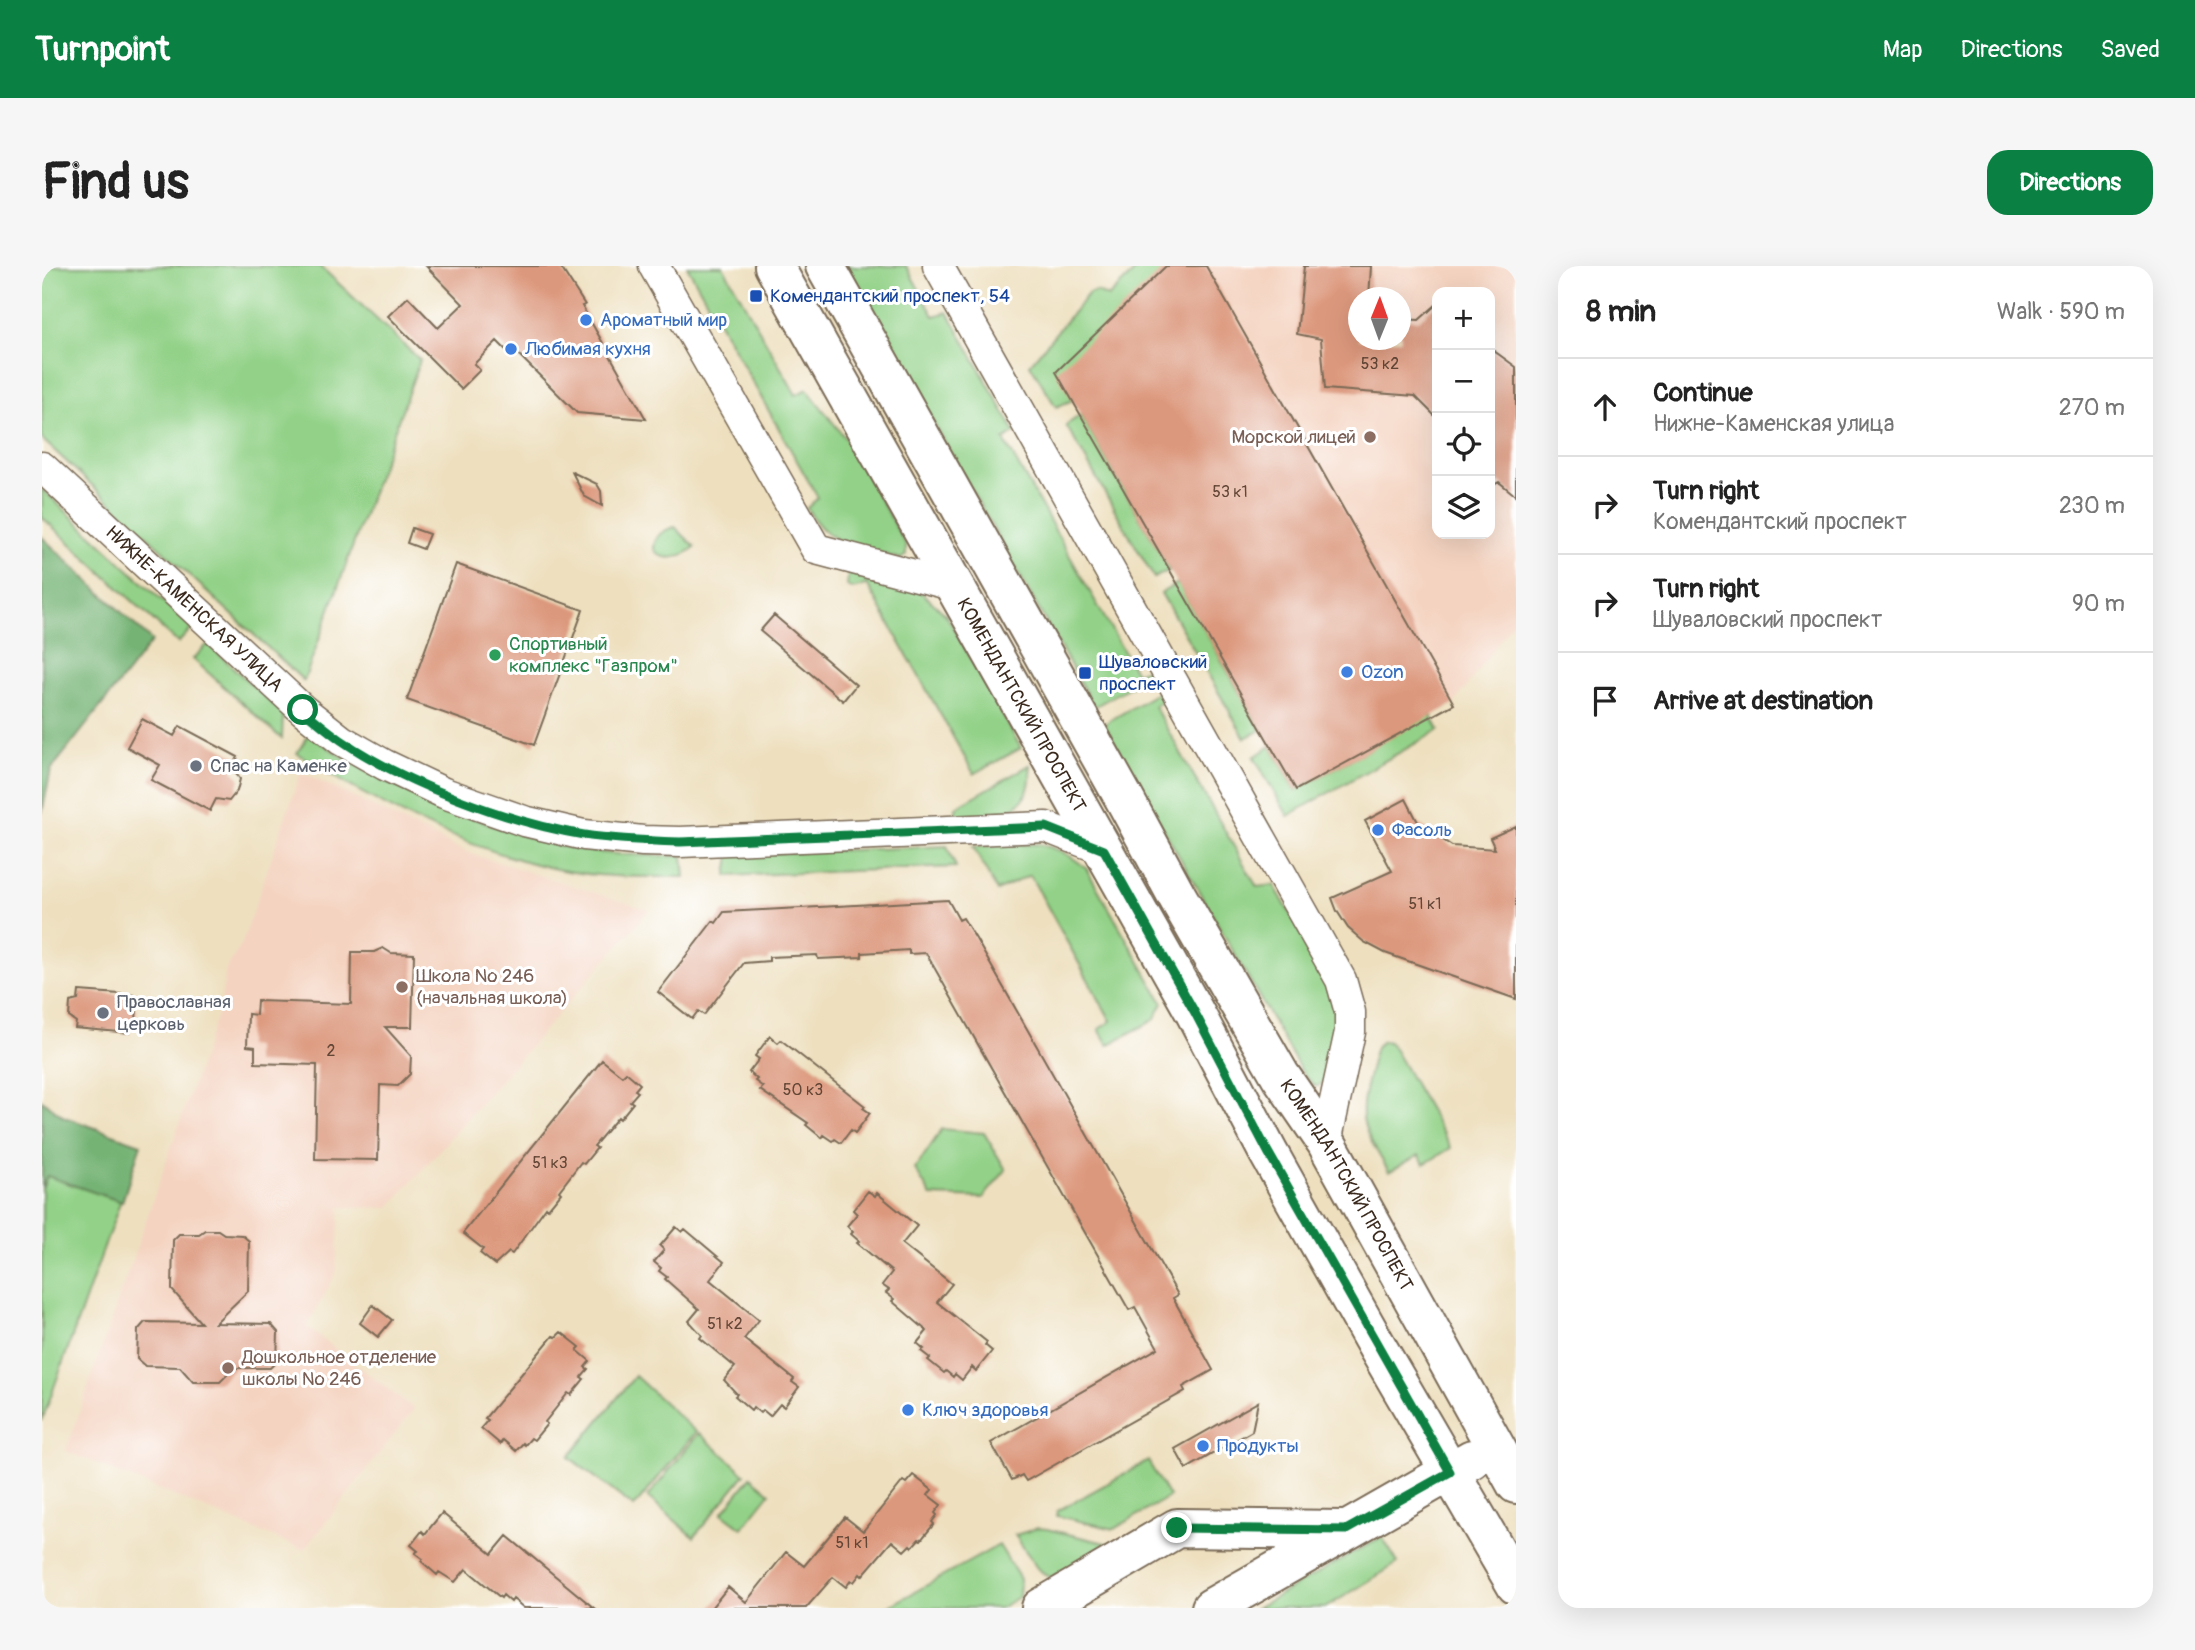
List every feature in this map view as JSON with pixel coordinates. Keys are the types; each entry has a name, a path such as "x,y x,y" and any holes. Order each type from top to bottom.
{"main road":[{"name":"КОМЕНДАНТСКИЙ ПРОСПЕКТ","path":"774,266 1194,1011 1268,1152 1516,1585"},
{"name":"КОМЕНДАНТСКИЙ ПРОСПЕКТ","path":"825,266 1280,1075 1325,1142 1516,1484"},
{"path":"1211,1608 1495,1446"},
{"path":"1041,1608 1177,1528 1346,1530"}],"street":[{"path":"654,266 816,550 953,585"},
{"path":"938,266 1341,980 1350,1012 1350,1032 1325,1142"},
{"name":"НИЖНЕ-КАМЕНСКАЯ УЛИЦА","path":"42,467 303,710 341,740 444,793 524,821 584,835 642,841 748,840 1046,827 1104,850"},
{"path":"1046,827 1070,791"}],"shaded area":[{"name":"Морской лицей","path":"1206,266 1516,266 1516,617 1454,704"},
{"name":"Школа № 246 (начальная школа)","path":"301,772 466,852 649,910 389,1208 340,1207 336,1273 307,1327 414,1409 304,1550 66,1451 220,1006 226,969 242,943"}],"green space":[{"path":"42,266 320,266 420,360 304,681 42,439"},
{"path":"687,266 723,266 796,395 807,389 846,439 906,545 906,555 901,559 847,544 825,531 815,521 807,508 818,498"},
{"path":"845,266 906,266 934,316 948,312 1015,432 1004,440 1136,673 1147,669 1154,673 1094,707"},
{"path":"1133,266 1166,266 1073,400 1056,407 1030,364 1089,293 1096,291 1108,297 1135,271"},
{"path":"1081,415 1170,570 1154,578 1066,425"},
{"path":"42,489 192,628 178,643 42,517"},
{"path":"675,527 695,547 679,556 668,558 658,554 654,549 657,537"},
{"path":"42,537 152,641 51,770 42,813"},
{"path":"853,572 921,592 946,615 1021,748 974,774 867,584 855,588 847,586 848,575"},
{"path":"1178,583 1261,730 1245,738 1161,593"},
{"path":"208,644 283,714 282,739 193,659"},
{"path":"1164,689 1165,698 1154,706 1257,887 1274,885 1333,989 1338,1029 1326,1080 1318,1086 1314,1086 1300,1069 1104,724"},
{"path":"1431,715 1439,730 1288,816 1254,757 1271,746 1296,790"},
{"path":"309,734 371,774 461,814 520,835 569,848 619,854 683,856 685,877 572,872 522,860 454,837 357,790 297,753"},
{"path":"1030,765 1030,782 1026,795 1019,804 998,813 956,817 956,807"},
{"path":"1035,844 1062,852 1086,868 1163,1003 1154,1020 1108,1045 1099,1029 1111,1021 1030,875 997,891 973,847"},
{"path":"947,846 956,867 727,876 730,855"},
{"path":"1383,1041 1389,1042 1393,1047 1451,1148 1424,1164 1419,1155 1389,1172 1367,1133 1363,1114 1363,1102 1374,1053"},
{"path":"42,1100 64,1117 141,1144 42,1421"},
{"path":"42,1100 64,1117 141,1144 122,1202 47,1176 42,1189"},
{"path":"942,1129 984,1133 1006,1170 983,1198 931,1196 915,1169"},
{"path":"635,1376 696,1432 634,1507 569,1457"},
{"path":"699,1433 745,1474 694,1537 648,1497"},
{"path":"1148,1461 1169,1497 1114,1529 1057,1516 1057,1511"},
{"path":"751,1477 770,1493 742,1528 722,1513"},
{"path":"1038,1528 1109,1544 1050,1578 1037,1568 1015,1535"},
{"path":"1382,1537 1398,1563 1325,1608 1256,1608"},
{"path":"999,1545 1020,1579 1019,1597 1000,1608 886,1608"}],"building":[{"path":"426,266 560,266 585,305 582,306 646,419 577,413 515,351 511,355 497,341 474,364 480,370 461,389 388,316 408,297 438,328 463,304"},
{"path":"1166,266 1206,266 1454,704 1296,790 1056,372"},
{"path":"1304,266 1371,266 1370,287 1348,287 1348,350 1411,350 1411,320 1419,320 1432,308 1432,413 1415,396 1325,389 1321,339 1297,334"},
{"path":"1495,352 1516,367 1516,496 1499,482 1495,484"},
{"path":"572,472 597,484 601,491 602,506 584,496"},
{"path":"412,528 429,534 423,549 407,543"},
{"name":"Спортивный комплекс \"Газпром\"","path":"456,564 583,610 534,745 407,700"},
{"path":"774,615 856,685 843,701 760,631"},
{"name":"Спас на Каменке","path":"142,719 174,736 180,726 238,757 232,768 240,779 237,791 229,801 216,799 210,811 151,780 160,765 127,747"},
{"path":"1406,799 1419,824 1452,846 1495,849 1490,838 1516,826 1516,999 1385,953 1364,942 1348,928 1337,911 1332,898 1392,871 1365,821"},
{"path":"948,900 959,920 963,918 976,939 1178,1295 1173,1298 1213,1370 1183,1387 1185,1391 1026,1481 1022,1475 1012,1480 991,1443 1158,1348 1135,1307 1129,1310 926,953 909,954 909,950 862,953 862,957 769,957 769,961 744,963 704,1015 698,1011 692,1019 658,992 713,921 716,923 724,912"},
{"path":"383,948 391,953 414,954 412,1027 385,1027 411,1056 410,1074 398,1086 380,1085 378,1160 315,1159 317,1065 255,1063 255,1047 247,1046 248,1014 256,1015 257,1001 351,1004 352,952 374,952"},
{"name":"Православная церковь","path":"79,991 133,995 132,1003 137,1009 130,1033 75,1028 76,1022 69,1017 70,1002 78,1000"},
{"path":"770,1036 778,1043 781,1040 865,1106 863,1108 870,1113 855,1133 851,1130 841,1143 824,1135 822,1138 806,1125 808,1123 760,1090 763,1087 749,1072 759,1059 755,1056"},
{"path":"602,1060 622,1076 626,1072 640,1084 635,1090 638,1092 630,1101 633,1103 594,1146 597,1148 584,1164 581,1162 559,1191 561,1193 548,1209 546,1207 512,1254 509,1252 495,1265 480,1253 483,1249 463,1233"},
{"path":"868,1191 875,1196 877,1193 917,1226 902,1244 952,1284 937,1302 987,1342 985,1345 992,1351 976,1371 972,1367 962,1380 955,1374 953,1377 946,1371 944,1373 921,1351 924,1349 917,1343 927,1331 892,1301 894,1299 886,1293 889,1290 882,1285 892,1272 857,1243 859,1241 847,1226 857,1214 853,1210"},
{"path":"676,1227 682,1232 685,1229 724,1262 710,1280 759,1320 744,1339 794,1379 792,1382 799,1387 784,1407 780,1404 770,1416 763,1410 760,1413 753,1407 751,1410 735,1396 737,1394 724,1380 735,1367 700,1338 702,1335 689,1321 699,1309 665,1279 667,1277 659,1271 661,1268 654,1262 664,1250 660,1246"},
{"path":"205,1230 242,1235 249,1241 248,1291 215,1323 271,1324 278,1332 277,1361 270,1368 234,1368 220,1382 193,1382 180,1367 145,1366 137,1359 138,1330 145,1322 201,1323 172,1290 173,1240 179,1234 199,1234"},
{"path":"373,1305 392,1320 378,1337 360,1323"},
{"path":"561,1332 580,1347 577,1350 590,1361 585,1367 588,1369 581,1377 584,1379 571,1395 568,1393 534,1440 531,1438 516,1451 503,1440 500,1444 481,1428 488,1420 485,1418 553,1336 556,1337"},
{"path":"1258,1402 1252,1431 1186,1469 1175,1449"},
{"path":"913,1475 932,1490 928,1495 941,1505 935,1513 937,1515 932,1522 934,1524 912,1547 910,1545 904,1551 892,1541 862,1576 860,1574 854,1582 851,1580 846,1587 833,1577 806,1608 711,1608 728,1587 746,1602 786,1552 804,1566 845,1517 863,1531 903,1481 906,1483"},
{"path":"442,1513 492,1554 507,1536 594,1608 524,1608 513,1599 511,1602 503,1595 501,1598 466,1569 455,1582 439,1572 437,1575 421,1561 423,1559 415,1553 418,1551 411,1545 422,1531 425,1534"}],"place":[{"name":"Комендантский проспект, 54","path":"756,296"},
{"name":"Ароматный мир","path":"586,320"},
{"name":"Любимая кухня","path":"511,349"},
{"name":"Морской лицей","path":"1370,437"},
{"name":"Спортивный комплекс \"Газпром\"","path":"495,655"},
{"name":"Ozon","path":"1347,672"},
{"name":"Шуваловский проспект","path":"1085,673"},
{"name":"Спас на Каменке","path":"196,766"},
{"name":"Фасоль","path":"1378,830"},
{"name":"Школа № 246 (начальная школа)","path":"402,987"},
{"name":"Православная церковь","path":"103,1013"},
{"name":"Дошкольное отделение школы № 246","path":"228,1368"},
{"name":"Ключ здоровья","path":"908,1410"},
{"name":"Продукты","path":"1203,1446"}],"route":[{"path":"303,710 341,740 444,793 524,821 584,835 680,842 1046,827 1104,850 1194,1011 1268,1152 1450,1472 1346,1530 1177,1528"}]}
